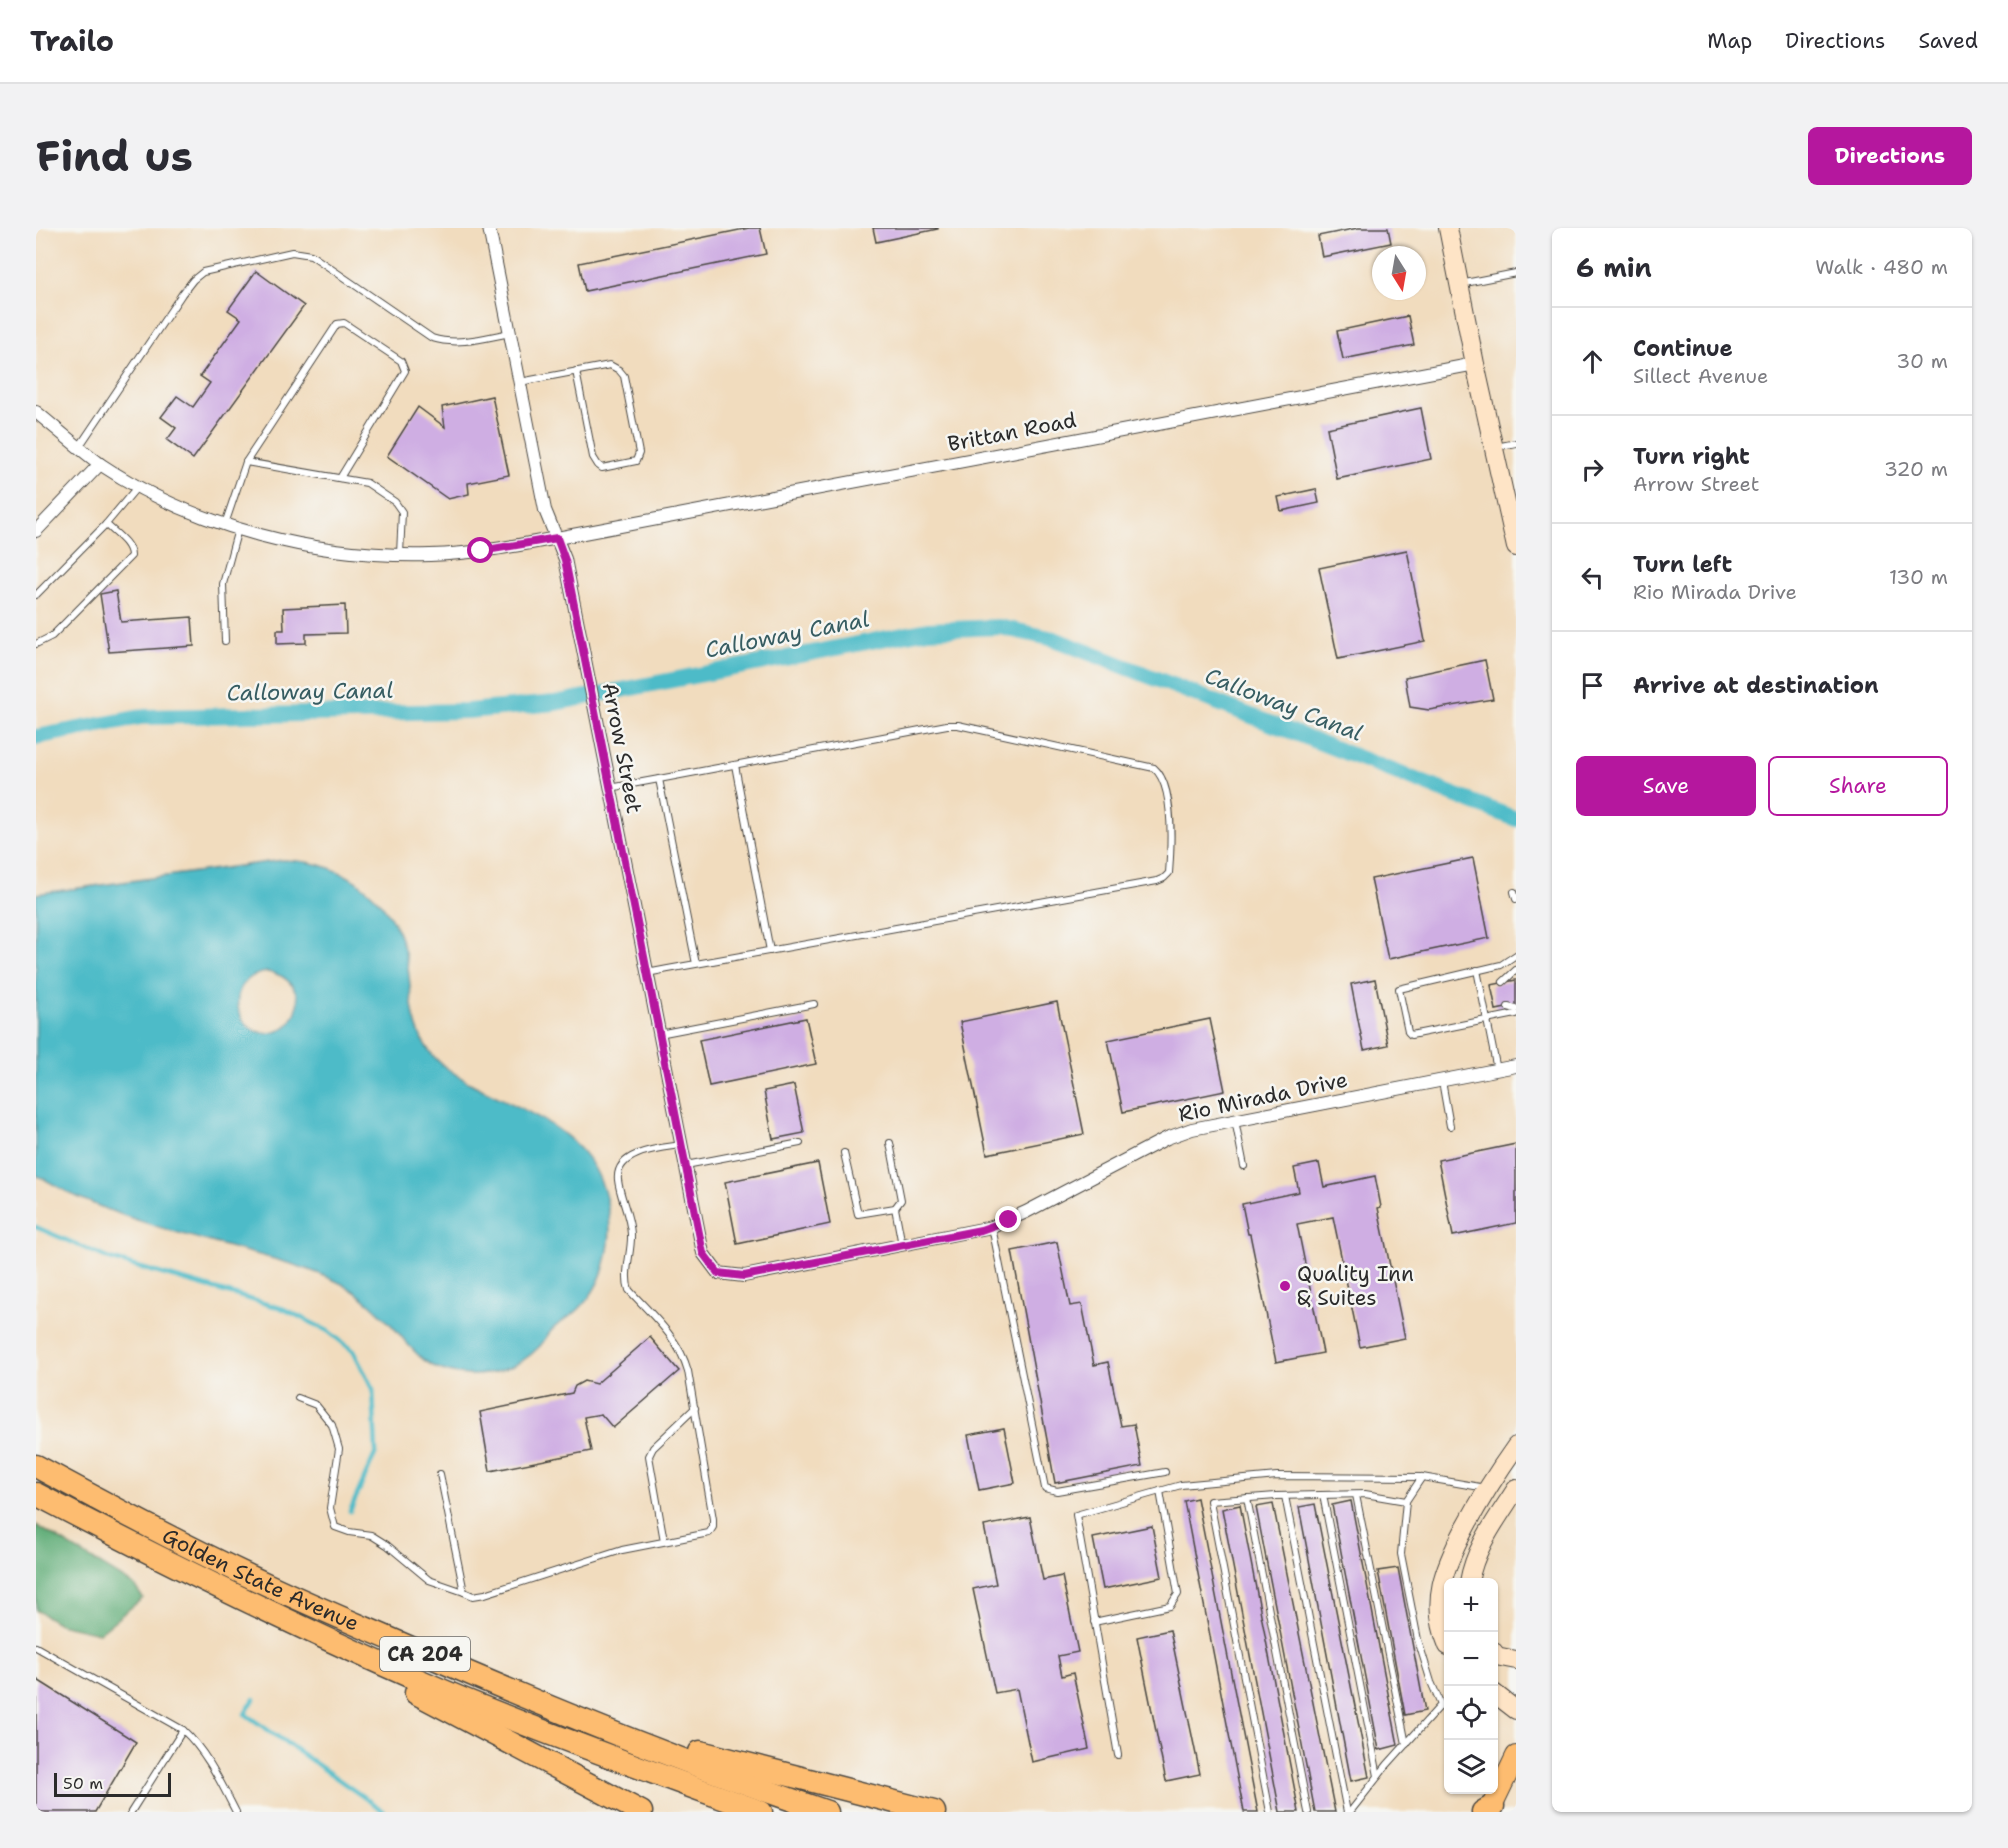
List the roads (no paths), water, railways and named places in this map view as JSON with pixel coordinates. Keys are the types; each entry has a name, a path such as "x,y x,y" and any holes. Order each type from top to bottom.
{"highway":[{"name":"Golden State Avenue","path":"36,1466 113,1508 265,1584 524,1697 827,1812"},
{"name":"Golden State Avenue","path":"36,1494 211,1584 459,1697 550,1735 761,1812"},
{"path":"314,1632 393,1681 641,1812"},
{"path":"592,1724 934,1812"}],"main road":[{"path":"1448,228 1475,364 1516,547"},
{"path":"1445,1632 1440,1617 1439,1598 1442,1577 1486,1488 1516,1446"},
{"path":"1470,1578 1480,1547 1516,1489"},
{"path":"1498,1656 1516,1660"},
{"path":"1498,1696 1516,1710"},
{"path":"1488,1810 1516,1756"}],"street":[{"name":"Arrow Street","path":"489,228 545,510 565,560 703,1253 718,1273"},
{"name":"Brittan Road","path":"36,412 100,464 196,513 225,524 282,541 331,550 431,555 481,551 557,538 1475,364"},
{"path":"36,531 100,464"},
{"name":"Rio Mirada Drive","path":"718,1273 744,1276 992,1227 1026,1212 1167,1138 1191,1129 1516,1066"}],"lane":[{"path":"79,447 182,294 203,272 292,252 301,253 311,255 432,338 444,342 462,342 510,333"},
{"path":"1459,284 1516,273"},
{"path":"225,524 246,462 337,324 344,323 401,361 405,371 340,478"},
{"path":"519,382 576,371 610,365 619,370 624,376 639,453 636,461 602,468 598,465 593,457 576,371"},
{"path":"1494,447 1516,443"},
{"path":"246,462 367,483 395,502 402,512 400,555"},
{"path":"36,595 106,524 138,485"},
{"path":"36,644 52,636 131,556 132,552 128,546 106,524"},
{"path":"225,641 223,584 238,528"},
{"path":"610,788 947,725 958,725 1154,768 1162,776 1172,828 1169,873 1164,878 647,973"},
{"path":"735,765 770,951"},
{"path":"659,779 696,964"},
{"path":"1516,955 1501,965 1400,989 1408,1032 1411,1035 1516,1014"},
{"path":"1477,970 1497,1070"},
{"path":"1503,982 1516,970"},
{"path":"659,1034 814,1004"},
{"path":"1508,1008 1516,1009"},
{"path":"1442,1080 1450,1126"},
{"path":"1235,1120 1244,1166"},
{"path":"685,1165 800,1143"},
{"path":"844,1154 858,1214 895,1208 902,1200 890,1143"},
{"path":"298,1398 316,1405 332,1425 339,1449 330,1508 335,1527 349,1532 371,1535 387,1545 429,1580 473,1596 622,1550 709,1533 713,1527 695,1408 683,1354 677,1344 629,1290 627,1283 631,1231 618,1179 618,1170 623,1162 632,1156 681,1145"},
{"path":"895,1208 902,1245"},
{"path":"992,1227 1045,1488 1057,1491 1165,1472"},
{"path":"664,1541 649,1456 653,1448 695,1408"},
{"path":"440,1474 464,1592"},
{"path":"1118,1755 1076,1515 1181,1485 1277,1476 1422,1477 1486,1488"},
{"path":"1348,1812 1441,1705 1418,1640 1401,1554 1406,1501 1422,1477"},
{"path":"1094,1622 1170,1606 1178,1594 1160,1491"},
{"path":"1323,1495 1378,1776"},
{"path":"1270,1812 1210,1501 1285,1496 1356,1495 1406,1501"},
{"path":"1356,1495 1406,1744"},
{"path":"1285,1496 1348,1812"},
{"path":"1247,1498 1308,1812"},
{"path":"36,1647 183,1730 196,1741 236,1812"},
{"path":"131,1812 183,1730"}],"water":[{"path":"283,860 307,862 329,868 349,877 366,889 382,905 394,923 403,944 414,1018 430,1052 445,1067 468,1082 523,1109 558,1130 574,1142 598,1175 608,1209 609,1245 599,1280 590,1295 576,1312 552,1330 541,1345 522,1361 502,1370 480,1375 447,1372 421,1358 377,1310 342,1284 294,1265 128,1217 74,1196 36,1175 36,894","holes":["267,972 282,976 292,986 296,992 297,1006 295,1014 284,1028 275,1032 261,1032 250,1027 242,1018 238,1007 238,996 243,985 252,976"]}],"waterway":[{"name":"Calloway Canal","path":"36,737 141,717 468,711 555,703 928,630 1000,627 1054,639 1516,819"},
{"path":"36,1227 110,1259 284,1309 328,1331 353,1351 373,1389 376,1452 350,1511"},
{"path":"254,1699 245,1714 385,1812"}],"place":[{"name":"Quality Inn & Suites","path":"1285,1286"}]}
